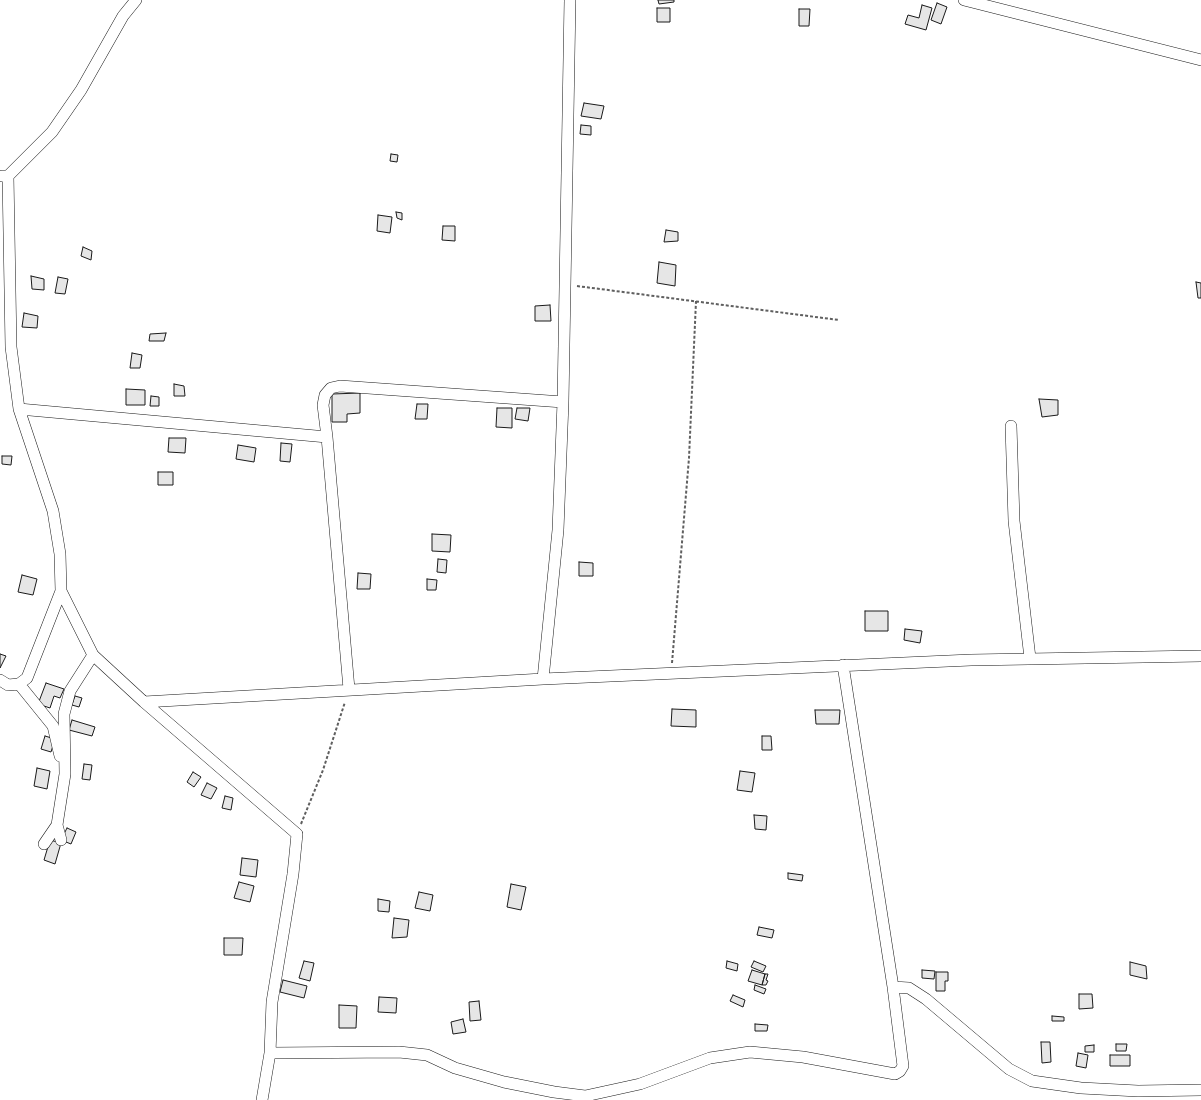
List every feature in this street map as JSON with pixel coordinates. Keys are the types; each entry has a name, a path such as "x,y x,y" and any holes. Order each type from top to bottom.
{"street":[{"path":"136,0 122,16 81,90 52,132 4,176 11,347 20,409 53,511 60,554 62,591 93,655 144,702 297,834 293,874 272,1002 270,1053 262,1100"},
{"path":"543,679 558,530 564,402 570,0"},
{"path":"964,0 1201,60"},
{"path":"349,689 323,405 325,395 331,388 340,386 564,402"},
{"path":"20,409 326,437"},
{"path":"1011,426 1014,521 1030,658"},
{"path":"0,680 8,685 19,684 27,678 62,591"},
{"path":"61,840 57,825 65,774 64,714 70,691 85,664 93,655"},
{"path":"144,702 349,689 843,665 1030,658 1201,656"},
{"path":"270,1053 399,1052 427,1055 455,1068 504,1082 554,1092 585,1096 640,1084 710,1058 750,1052 803,1058 895,1074 900,1071 903,1066 893,987 843,665"},
{"path":"19,684 52,726 65,774"},
{"path":"44,844 57,825"},
{"path":"893,987 909,988 926,999 1009,1069 1032,1081 1081,1088 1138,1091 1201,1090"}],"path":[{"path":"565,284 839,320"},
{"path":"671,673 689,458 696,301"},
{"path":"297,834 323,770 349,689"}],"building":[{"path":"658,0 674,0 674,2 659,4"},
{"path":"937,3 947,7 941,24 931,20"},
{"path":"922,5 932,8 926,30 905,24 908,15 919,18"},
{"path":"657,8 670,8 670,22 657,22"},
{"path":"799,9 810,9 809,26 799,26"},
{"path":"584,103 604,106 601,119 581,116"},
{"path":"581,125 591,126 591,135 580,134"},
{"path":"391,154 398,155 397,162 390,161"},
{"path":"396,212 402,213 402,220 397,218"},
{"path":"378,215 392,217 390,233 377,231"},
{"path":"443,226 455,226 455,241 442,240"},
{"path":"666,230 678,232 678,241 664,242"},
{"path":"83,247 92,251 91,260 81,256"},
{"path":"659,262 676,265 675,286 657,283"},
{"path":"31,276 44,279 44,290 32,289"},
{"path":"58,277 68,279 65,294 55,293"},
{"path":"1196,282 1201,283 1201,298 1198,298"},
{"path":"550,305 551,321 535,321 535,306"},
{"path":"24,313 38,316 37,328 22,327"},
{"path":"166,333 164,341 149,341 150,334"},
{"path":"132,353 142,355 140,368 130,368"},
{"path":"174,384 184,386 185,396 174,396"},
{"path":"126,389 145,390 145,405 126,405"},
{"path":"360,393 360,413 347,414 347,422 332,422 332,394"},
{"path":"151,396 159,397 159,406 150,406"},
{"path":"1039,399 1058,400 1058,415 1042,417"},
{"path":"417,404 428,404 427,419 415,419"},
{"path":"497,408 512,408 512,428 496,427"},
{"path":"517,408 530,408 528,421 515,419"},
{"path":"169,438 186,438 185,453 168,452"},
{"path":"281,443 292,444 290,462 280,461"},
{"path":"238,445 256,448 254,462 236,459"},
{"path":"2,456 12,456 11,465 2,464"},
{"path":"158,472 173,472 173,485 158,485"},
{"path":"432,534 451,535 450,552 432,551"},
{"path":"438,559 447,560 446,573 437,572"},
{"path":"579,562 593,563 593,576 579,576"},
{"path":"358,573 371,574 370,589 357,589"},
{"path":"22,575 37,579 33,595 18,592"},
{"path":"427,579 437,580 436,590 427,590"},
{"path":"865,611 888,611 888,631 865,631"},
{"path":"905,629 922,631 920,643 904,640"},
{"path":"0,654 6,656 0,668"},
{"path":"46,683 64,689 60,698 54,696 50,708 38,704"},
{"path":"75,696 82,698 79,707 72,705"},
{"path":"672,709 696,710 696,727 671,726"},
{"path":"815,710 840,710 839,724 816,724"},
{"path":"72,720 95,727 92,736 69,730"},
{"path":"45,736 55,739 51,752 41,749"},
{"path":"762,736 771,736 772,750 762,750"},
{"path":"84,764 92,765 90,780 82,779"},
{"path":"37,768 50,771 47,789 34,786"},
{"path":"740,771 755,773 752,792 737,790"},
{"path":"193,772 201,777 194,787 187,782"},
{"path":"207,783 217,788 211,799 201,795"},
{"path":"225,796 233,798 231,810 222,808"},
{"path":"754,815 767,816 766,830 755,829"},
{"path":"67,828 76,832 71,844 61,840"},
{"path":"50,840 61,843 55,864 44,860"},
{"path":"242,858 258,860 256,877 240,875"},
{"path":"788,873 803,875 802,881 788,879"},
{"path":"239,882 254,886 250,902 234,898"},
{"path":"511,884 526,887 521,910 507,907"},
{"path":"419,892 433,895 430,911 415,908"},
{"path":"378,899 390,901 389,912 378,911"},
{"path":"394,918 409,920 407,937 392,938"},
{"path":"759,927 774,930 772,938 757,935"},
{"path":"224,938 243,938 242,955 224,955"},
{"path":"304,961 314,963 310,981 299,978"},
{"path":"727,961 738,964 737,971 726,968"},
{"path":"754,961 766,966 763,972 751,967"},
{"path":"1130,962 1146,966 1147,979 1130,975"},
{"path":"752,970 765,974 762,985 748,981"},
{"path":"922,970 935,971 934,979 922,978"},
{"path":"936,972 948,972 948,981 945,981 945,991 936,991"},
{"path":"765,974 768,974 766,980 768,981 766,985 762,985"},
{"path":"283,980 307,986 304,998 280,992"},
{"path":"755,985 766,989 764,994 754,990"},
{"path":"1079,994 1092,994 1093,1008 1079,1009"},
{"path":"733,995 745,1000 743,1007 730,1001"},
{"path":"379,997 397,998 396,1013 378,1012"},
{"path":"479,1001 481,1020 470,1021 469,1002"},
{"path":"339,1005 357,1006 356,1028 339,1028"},
{"path":"1052,1016 1064,1017 1064,1021 1052,1021"},
{"path":"463,1019 466,1032 453,1034 451,1022"},
{"path":"755,1024 768,1025 767,1031 755,1031"},
{"path":"1041,1042 1050,1042 1051,1062 1042,1063"},
{"path":"1116,1044 1127,1044 1126,1051 1116,1051"},
{"path":"1094,1045 1094,1052 1085,1052 1085,1046"},
{"path":"1078,1053 1088,1055 1086,1068 1076,1066"},
{"path":"1110,1055 1130,1055 1130,1066 1110,1066"}]}
